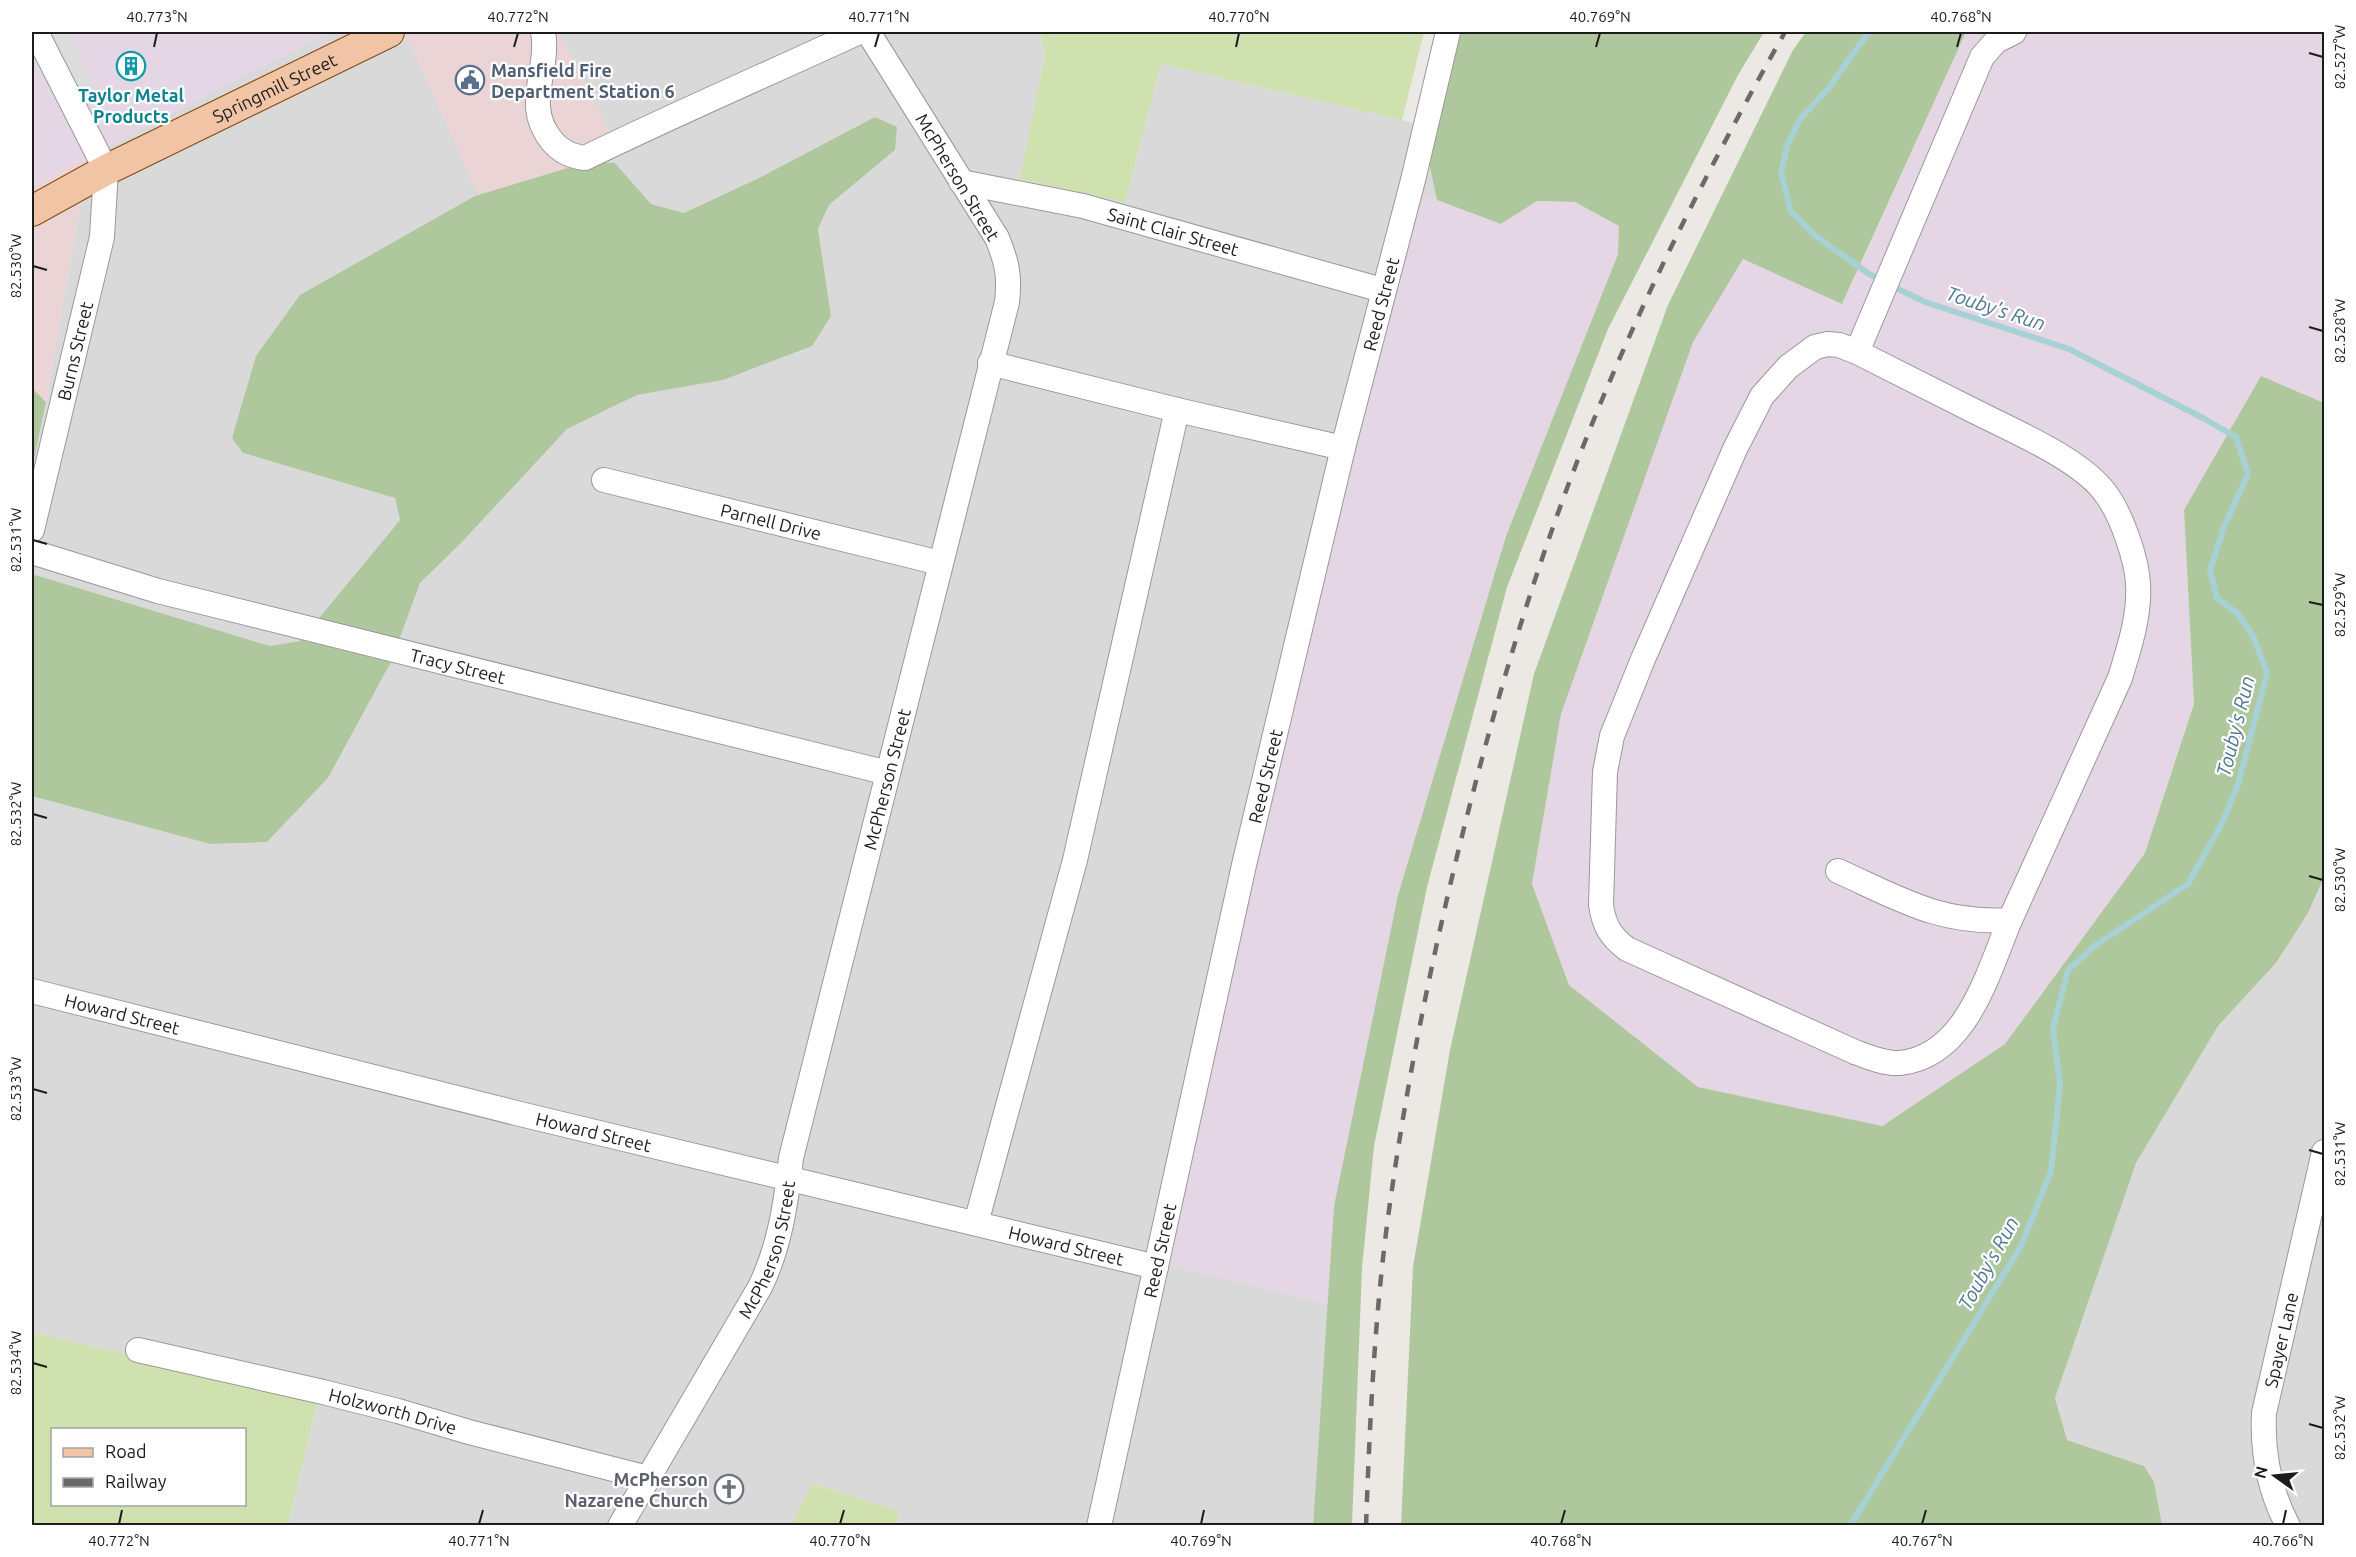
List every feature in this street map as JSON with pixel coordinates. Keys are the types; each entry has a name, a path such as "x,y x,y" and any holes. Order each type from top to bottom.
{"main road":[{"name":"Springmill Street","path":"32,211 106,170 389,32"}],"street":[{"path":"36,32 106,170"},
{"path":"543,32 545,44 536,106 541,125 558,148 572,156 585,158 668,117 859,32"},
{"name":"McPherson Street","path":"620,1526 770,1269 785,1209 791,1158 1010,281 1006,260 997,238 868,32"},
{"name":"Reed Street","path":"1099,1526 1244,865 1342,448 1413,180 1448,32"},
{"path":"1857,352 1982,57 1996,41 2014,32"},
{"name":"Burns Street","path":"32,530 86,312 102,237 106,170"},
{"name":"Saint Clair Street","path":"961,182 1093,208 1382,290"},
{"path":"1828,344 1839,345 1857,352 2032,440 2095,482 2107,495 2135,560 2138,584 2137,609 2131,641 2120,678 2010,920 1970,1014 1943,1045 1928,1054 1898,1063 1876,1060 1855,1052 1627,949 1615,940 1603,920 1601,905 1603,799 1605,772 1612,736 1647,649 1735,449 1762,396 1788,367 1815,347 1828,344"},
{"path":"990,363 1342,448"},
{"path":"976,1224 1075,860 1177,410"},
{"name":"Parnell Drive","path":"604,480 940,563"},
{"name":"Tracy Street","path":"32,552 170,594 888,772"},
{"path":"1838,871 1915,907 1942,916 1969,920 2010,920"},
{"name":"Howard Street","path":"32,991 788,1179 1156,1267"},
{"name":"Spayer Lane","path":"2288,1526 2271,1488 2265,1463 2262,1439 2264,1413 2325,1152"},
{"name":"Holzworth Drive","path":"138,1350 323,1392 648,1478"}],"shaded area":[{"path":"32,32 331,32 32,186"},
{"path":"52,32 66,32 98,95 87,101"},
{"path":"331,32 405,32 479,195 619,152 559,32 1040,32 1045,55 1020,179 1125,202 1161,64 1436,128 1429,163 1437,200 1403,192 1166,1264 1328,1304 1313,1525 896,1525 899,1511 814,1484 791,1525 288,1525 318,1399 32,1332 32,796 210,844 267,842 328,778 391,662 420,583 461,543 567,429 637,395 723,380 831,316 818,229 829,205 895,150 761,177 684,213 651,204 615,163 243,453 395,498 400,520 300,641 270,646 32,574 32,469 46,402 89,155"},
{"path":"405,32 559,32 619,152 478,195"},
{"path":"1966,32 2324,32 2324,403 2261,376 2184,510 2194,704 2145,853 2005,1044 1881,1126 1698,1087 1569,985 1532,884 1561,714 1693,341 1743,259 1843,303"},
{"path":"89,155 46,402 32,388 32,186"},
{"path":"1402,191 1437,200 1501,224 1537,201 1575,202 1620,226 1618,254 1506,536 1398,895 1334,1206 1328,1304 1166,1264"},
{"path":"2324,877 2324,1525 2162,1525 2154,1482 2144,1466 2066,1440 2055,1398 2136,1163 2218,1026 2276,963 2308,913"}],"green space":[{"path":"1040,32 1424,32 1402,120 1161,64 1125,202 1020,179 1045,55"},
{"path":"1455,32 1764,32 1738,75 1608,329 1507,587 1427,887 1374,1146 1362,1268 1352,1525 1313,1526 1334,1206 1398,895 1506,536 1618,254 1619,226 1575,202 1537,201 1501,224 1437,200 1429,163"},
{"path":"1806,32 1966,32 1842,304 1743,259 1693,342 1561,714 1532,884 1569,985 1698,1087 1882,1126 2005,1044 2145,853 2194,704 2184,510 2261,376 2324,403 2324,877 2308,913 2276,963 2218,1026 2136,1163 2055,1398 2067,1440 2144,1466 2154,1482 2162,1525 1401,1525 1413,1267 1450,1050 1534,674 1668,305 1793,50"},
{"path":"875,117 897,127 895,150 829,205 818,229 831,316 812,346 723,380 637,395 567,429 461,543 420,583 391,662 328,778 267,842 210,844 32,796 32,574 270,646 300,641 400,520 395,498 243,453 232,438 256,356 300,295 475,196 587,162 615,163 651,204 684,213 761,177"},
{"path":"32,388 46,402 32,469"},
{"path":"32,1332 318,1399 288,1525 32,1526"},
{"path":"813,1484 899,1511 896,1525 791,1525"}],"waterway":[{"name":"Touby's Run","path":"1869,32 1827,90 1800,119 1787,146 1781,173 1791,211 1813,234 1869,274 1883,281"},
{"name":"Touby's Run","path":"1850,1526 2021,1246 2051,1171 2060,1085 2053,1029 2068,970 2096,945 2188,884 2221,825 2238,785 2267,673 2254,638 2238,614 2217,598 2210,570 2224,527 2248,474 2236,437 2069,349 1925,302 1892,286"}],"railway":[{"path":"1366,1526 1377,1319 1385,1237 1398,1151 1413,1062 1440,929 1488,737 1533,584 1609,382 1680,230 1785,32"}],"place":[{"name":"Taylor Metal Products","path":"131,66"},
{"name":"Mansfield Fire Department Station 6","path":"470,80"},
{"name":"McPherson Nazarene Church","path":"729,1489"}]}
